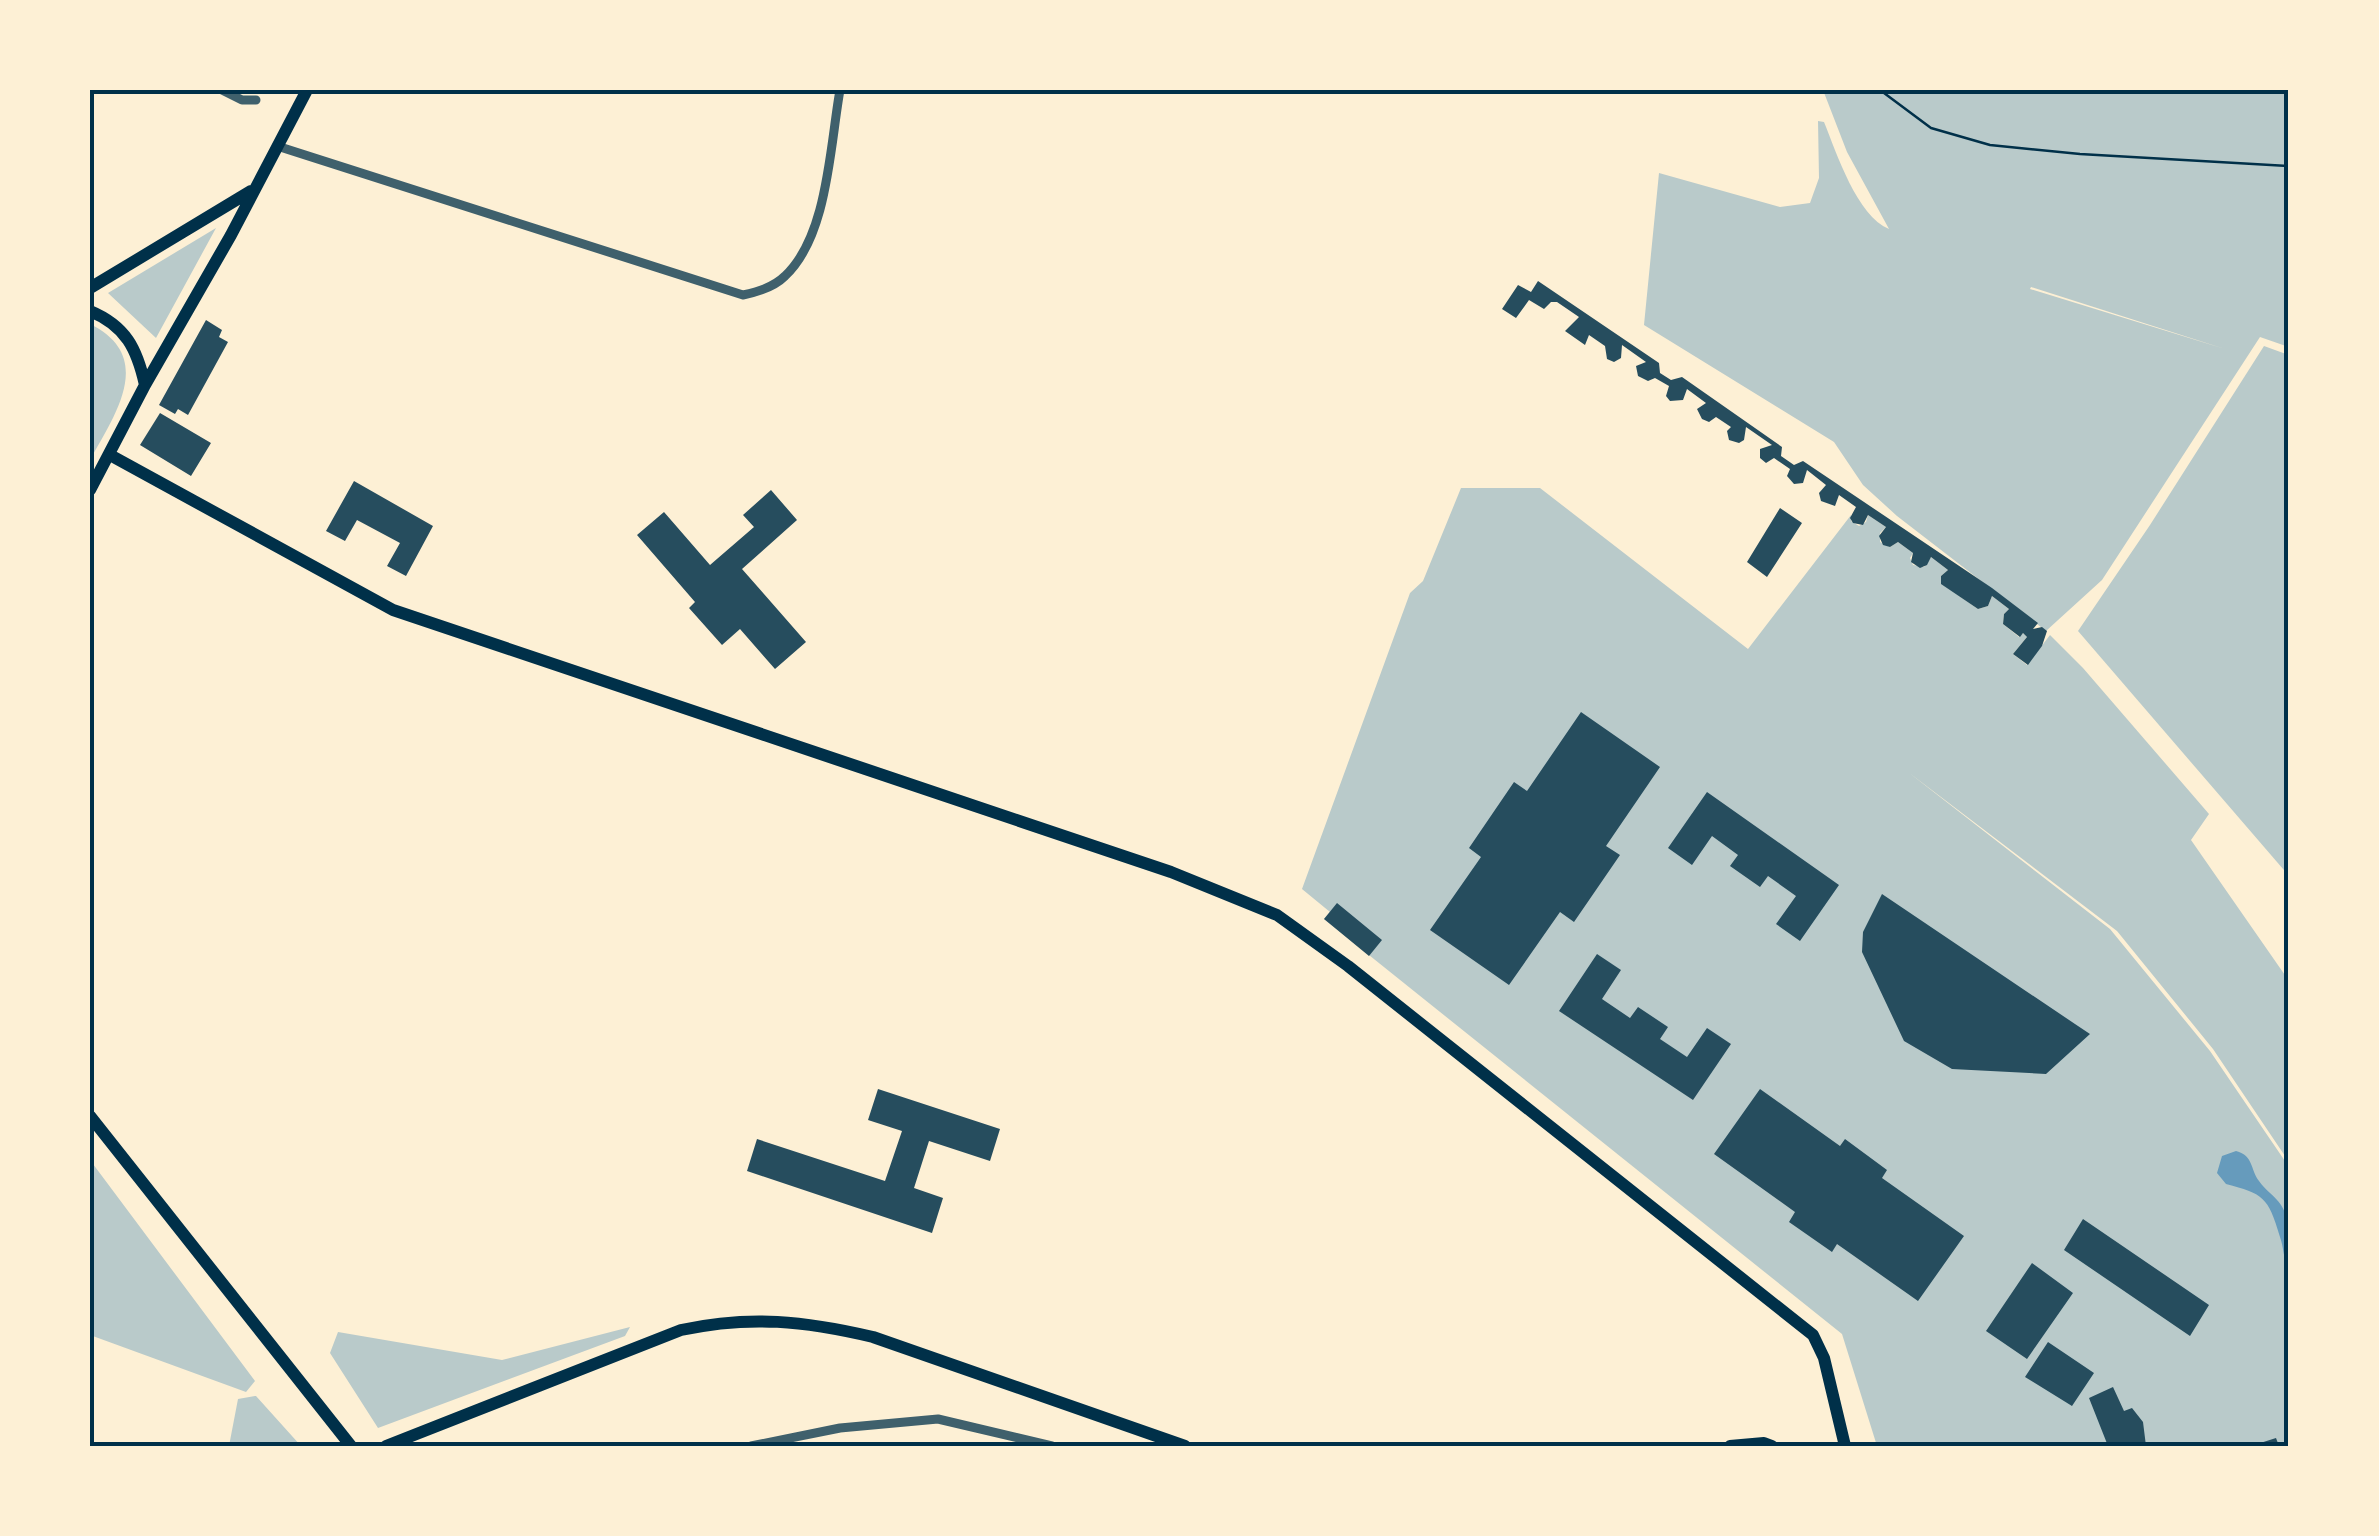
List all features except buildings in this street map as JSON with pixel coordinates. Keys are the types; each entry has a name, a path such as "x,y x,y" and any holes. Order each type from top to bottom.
{"main road":[{"path":"90,490 232,234 306,90"},
{"path":"90,288 253,190"},
{"path":"90,311 105,317 130,339 145,385"},
{"path":"110,455 393,610 1098,847 1277,915 1348,966 1813,1335 1824,1358 1846,1446"},
{"path":"90,1116 350,1446"},
{"path":"386,1446 681,1330 756,1319 826,1326 873,1338 1185,1446"},
{"path":"1730,1446 1772,1446"}],"street":[{"path":"222,90 242,100 256,100"},
{"path":"277,146 743,295 763,290 786,276 808,242 818,219 840,90"},
{"path":"751,1446 840,1428 938,1418 1052,1446"},
{"path":"411,1434 420,1446"}],"path":[{"path":"1880,90 1931,128 1990,145 2289,166"}],"shaded area":[{"path":"1823,90 2289,90 2289,347 2260,337 2102,580 2046,631 1897,516 1863,485 1834,442 1644,325 1659,173 1780,207 1810,203 1819,178 1818,121 1824,122 1858,198 1889,229 1847,152","holes":["2031,287 2225,349 2030,289"]},
{"path":"216,228 156,338 108,293"},
{"path":"90,324 110,338 122,353 126,370 118,406 90,460"},
{"path":"2264,346 2289,355 2289,876 2078,631"},
{"path":"1461,488 1540,488 1748,649 1851,515 1851,521 1859,526 1868,515 1886,527 1880,533 1880,542 1890,547 1898,542 1913,553 1913,565 1924,567 1931,557 1948,570 1941,576 1942,584 1978,609 1988,606 1992,596 2009,609 2003,624 2019,637 2023,633 2027,637 2013,654 2027,665 2050,635 2083,668 2209,814 2191,840 2289,981 2289,1162 2213,1049 2117,931 1908,772 2110,929 2210,1051 2289,1167 2289,1446 1877,1446 1842,1334 1324,919 1330,912 1302,889 1410,593 1423,581"},
{"path":"90,1160 255,1381 246,1392 90,1335"},
{"path":"630,1327 625,1336 378,1428 330,1353 338,1332 502,1360"},
{"path":"255,1396 301,1446 229,1446 238,1399"}],"water":[{"path":"2236,1151 2249,1160 2259,1181 2285,1212 2290,1236 2289,1269 2267,1205 2256,1194 2226,1184 2217,1173 2222,1156"}]}
